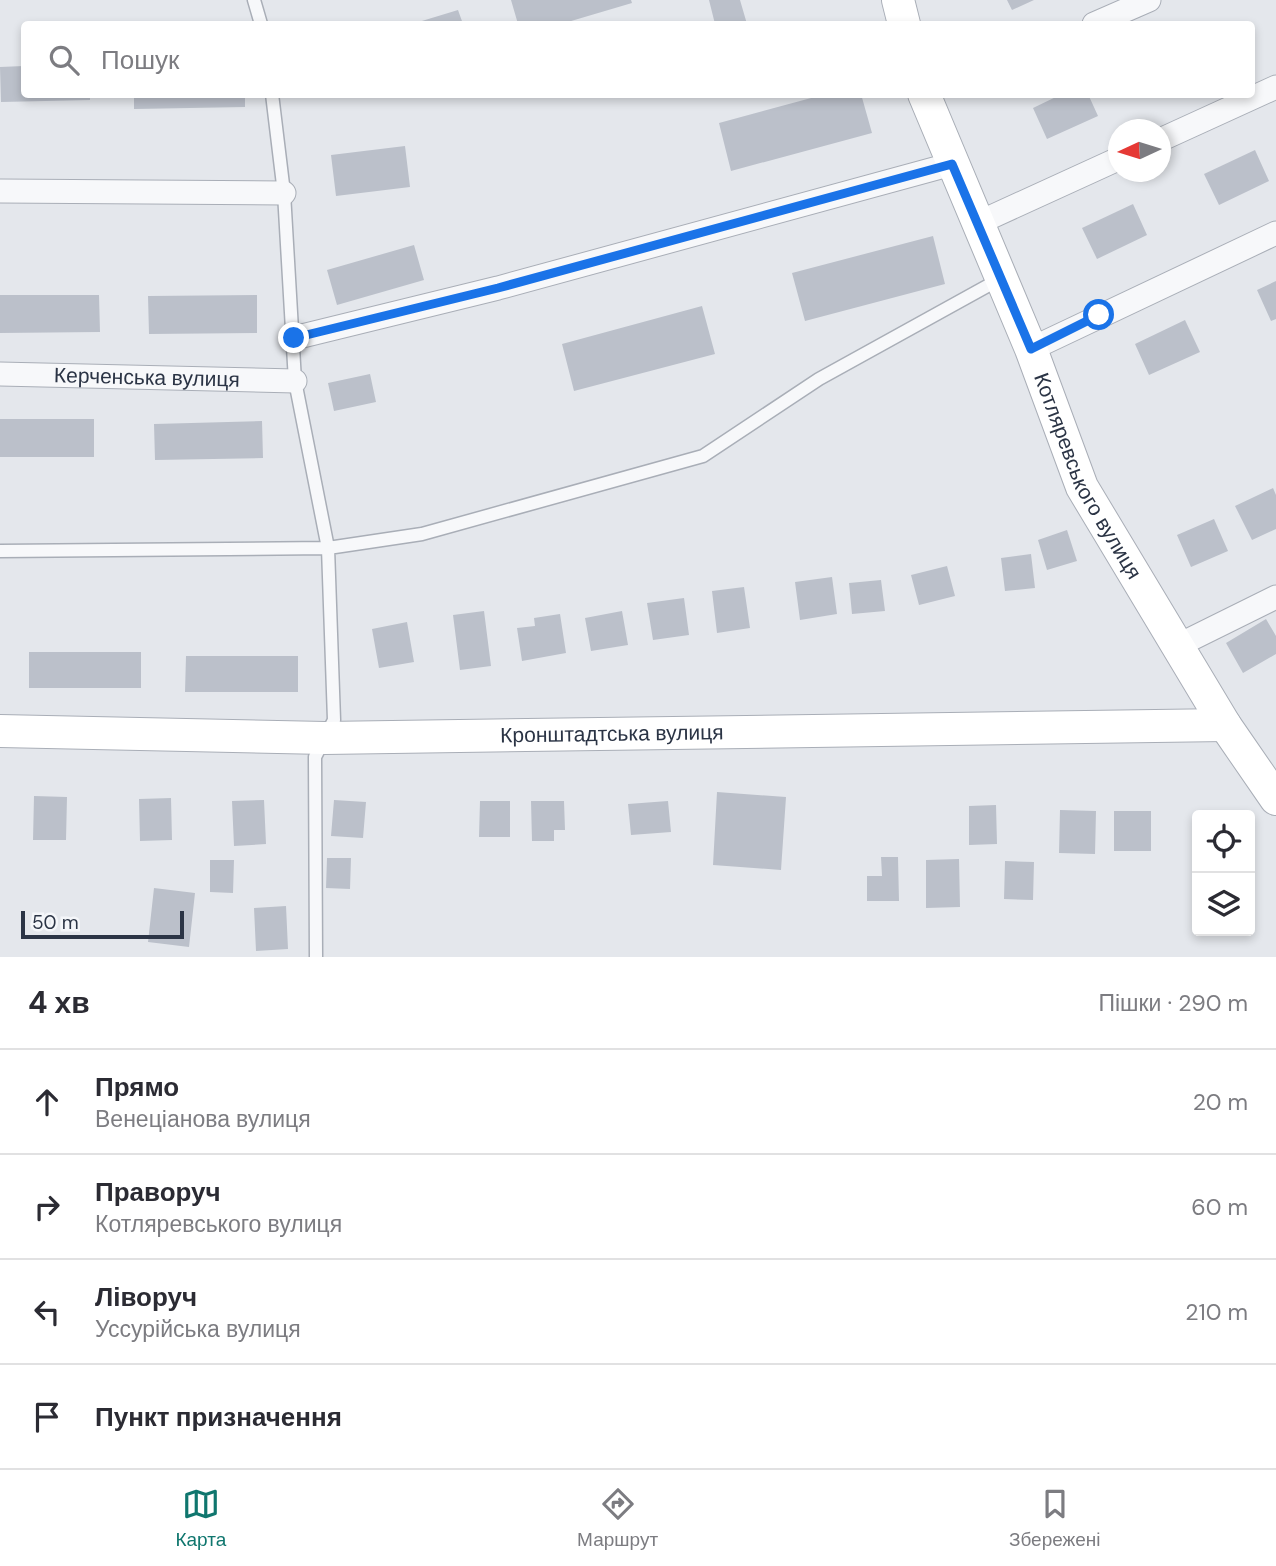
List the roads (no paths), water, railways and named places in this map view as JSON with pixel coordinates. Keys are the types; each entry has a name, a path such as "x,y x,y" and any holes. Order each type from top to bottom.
{"street":[{"path":"898,0 903,21"},
{"path":"1101,21 1149,0"},
{"path":"1255,97 1276,87"},
{"name":"Котляревського вулиця","path":"929,98 952,164 1031,349 1082,487 1225,725 1276,799"},
{"path":"1171,135 1252,98"},
{"path":"294,338 498,288 952,164"},
{"path":"978,223 1108,164"},
{"path":"0,191 284,193"},
{"path":"1031,349 1276,233"},
{"name":"Керченська вулиця","path":"0,374 295,382"},
{"path":"1177,646 1276,597"},
{"name":"Кронштадтська вулиця","path":"0,731 325,738 1225,725"}],"lane":[{"path":"254,0 260,21"},
{"path":"272,98 284,193 295,382 328,548 334,720 315,757 316,957"},
{"path":"0,551 328,548 422,534 703,456 819,379 1001,278"}]}
